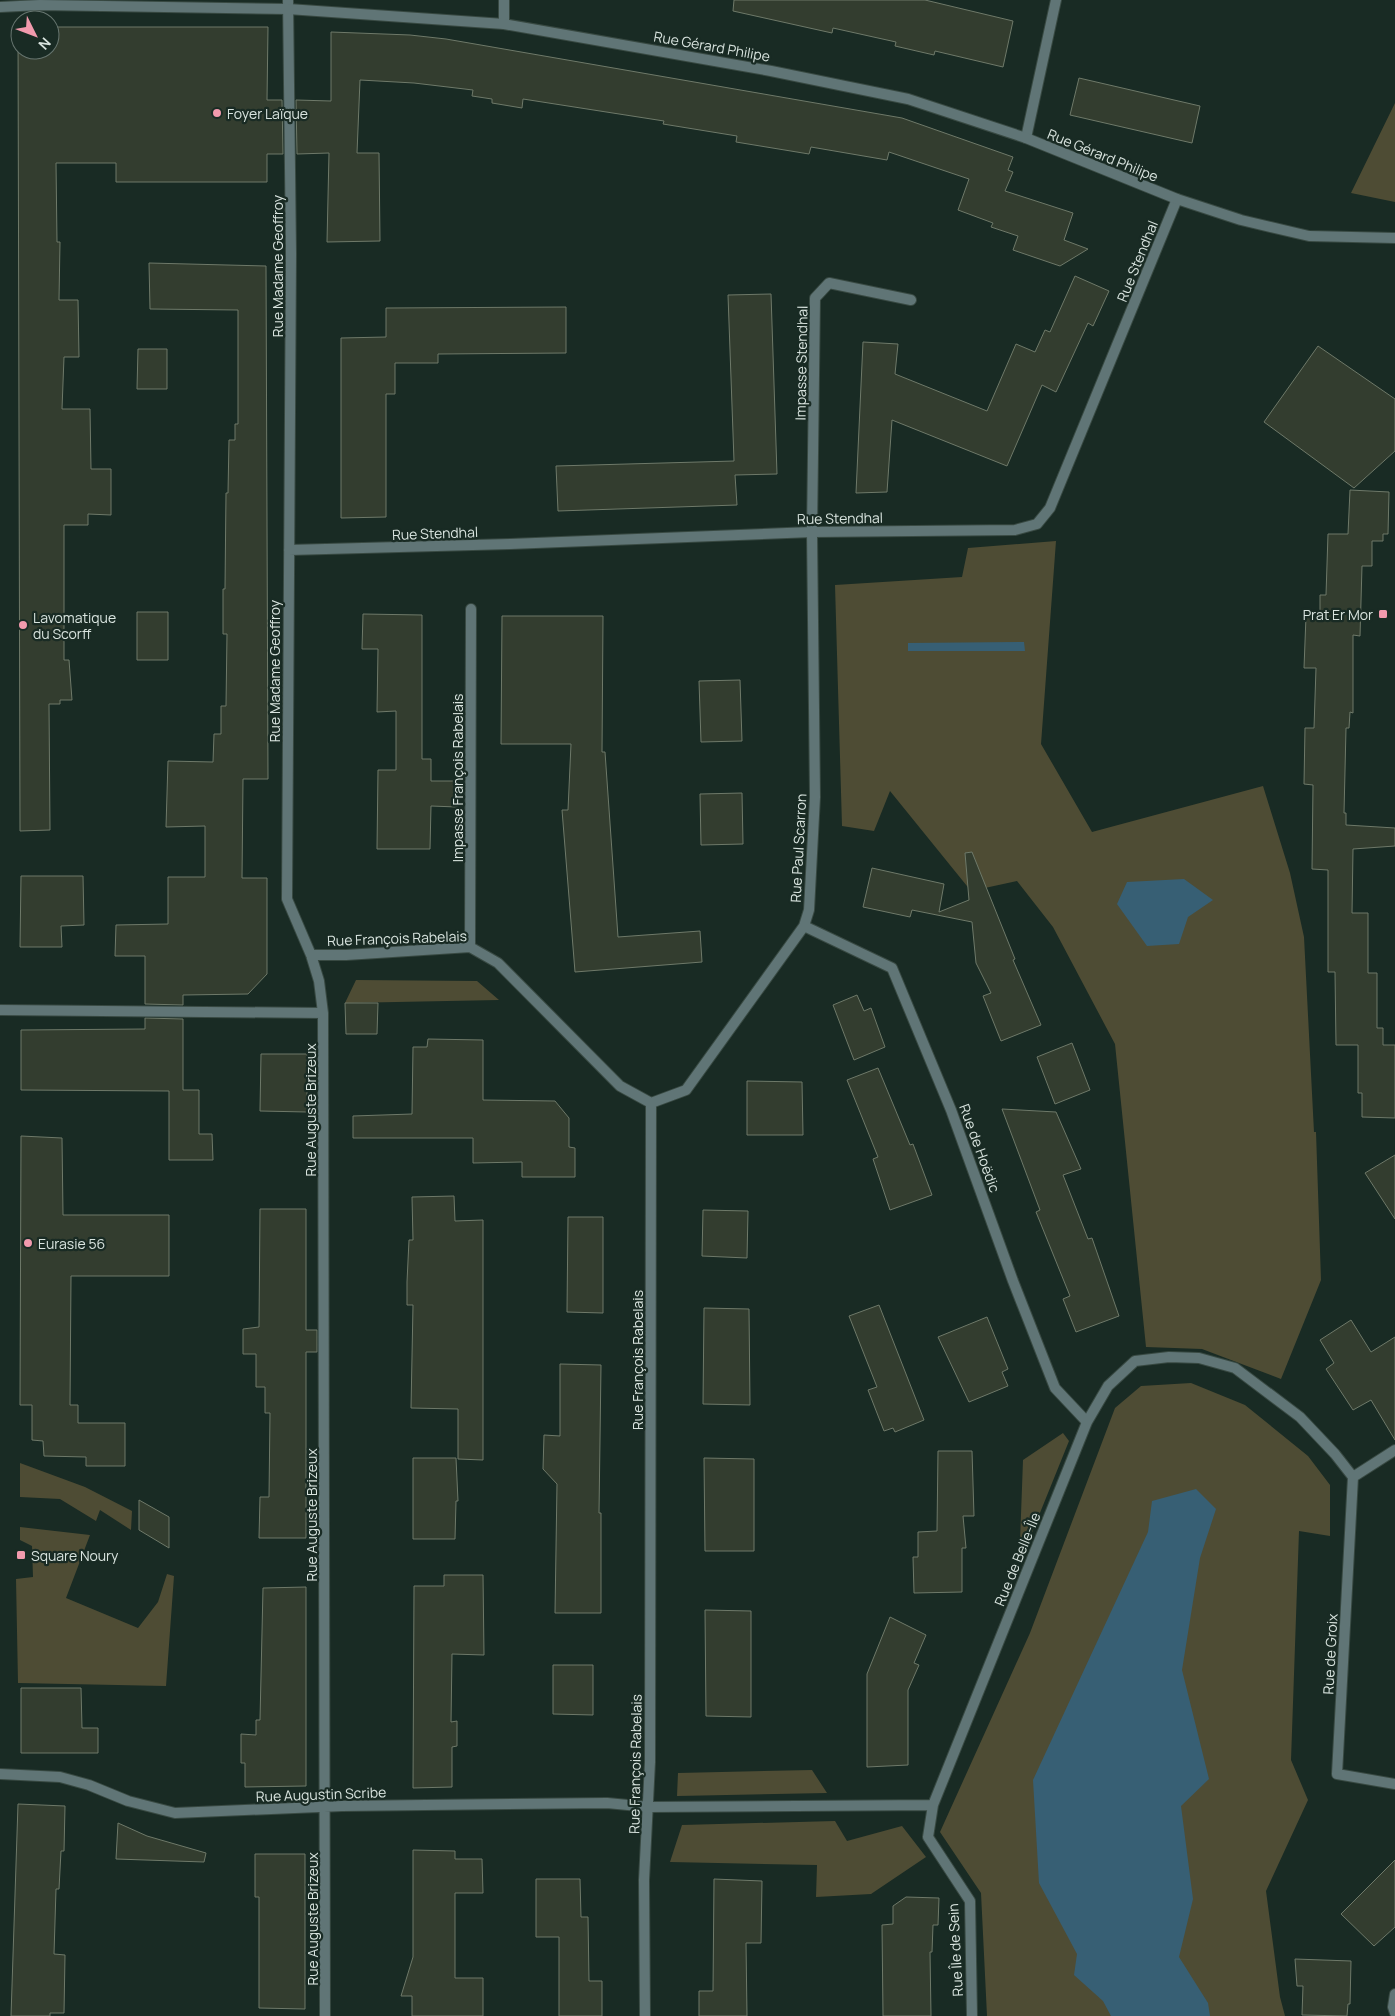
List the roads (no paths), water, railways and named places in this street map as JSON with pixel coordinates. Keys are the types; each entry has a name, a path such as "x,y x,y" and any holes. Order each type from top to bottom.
{"street":[{"path":"504,0 504,24"},
{"path":"1026,138 1056,0"},
{"name":"Rue Gérard Philipe","path":"0,7 40,5 288,5 504,24 771,70 908,99 1026,138 1177,199 1241,220 1309,236 1395,238"},
{"name":"Rue Madame Geoffroy","path":"288,5 291,253 287,899 311,955 319,982 323,1013"},
{"name":"Rue Stendhal","path":"288,550 510,544 812,532 1015,530 1037,524 1050,508 1177,199"},
{"name":"Impasse Stendhal","path":"812,532 815,298 829,283 910,300"},
{"name":"Rue Paul Scarron","path":"651,1103 686,1090 804,926 808,910 815,797 812,532"},
{"name":"Impasse François Rabelais","path":"470,947 471,609"},
{"name":"Rue de Hoëdic","path":"804,926 892,968 951,1110 1012,1281 1055,1388 1087,1422"},
{"name":"Rue François Rabelais","path":"311,955 346,955 470,947 498,963 620,1086 651,1103 649,1807 644,1880 645,2016"},
{"path":"0,1010 323,1013"},
{"name":"Rue Auguste Brizeux","path":"323,1013 325,2016"},
{"name":"Rue de Belle-Île","path":"933,1805 1087,1422 1108,1386 1135,1361 1169,1357 1199,1358 1235,1368 1300,1417 1335,1454 1353,1477"},
{"path":"1353,1477 1395,1450"},
{"name":"Rue de Groix","path":"1353,1477 1337,1774 1395,1784"},
{"name":"Rue Augustin Scribe","path":"0,1774 60,1777 89,1785 128,1801 175,1813 326,1807 607,1803 649,1807"},
{"path":"649,1807 933,1805"},
{"name":"Rue Île de Sein","path":"933,1805 928,1837 970,1901 972,2016"},
{"path":"1395,1994 1393,2007 1395,2013"}],"water":[{"path":"1024,642 1025,651 908,651 908,643"},
{"path":"1184,879 1213,900 1188,917 1179,944 1147,946 1117,904 1127,882"},
{"path":"1196,1489 1216,1509 1200,1558 1182,1670 1209,1779 1181,1806 1193,1899 1179,1957 1208,2003 1210,2016 1111,2016 1103,2001 1074,1975 1077,1954 1039,1883 1033,1780 1148,1532 1152,1501"}],"place":[{"name":"Foyer Laïque","path":"217,113"},
{"name":"Prat Er Mor","path":"1383,614"},
{"name":"Lavomatique du Scorff","path":"23,625"},
{"name":"Eurasie 56","path":"28,1243"},
{"name":"Square Noury","path":"21,1555"}]}
